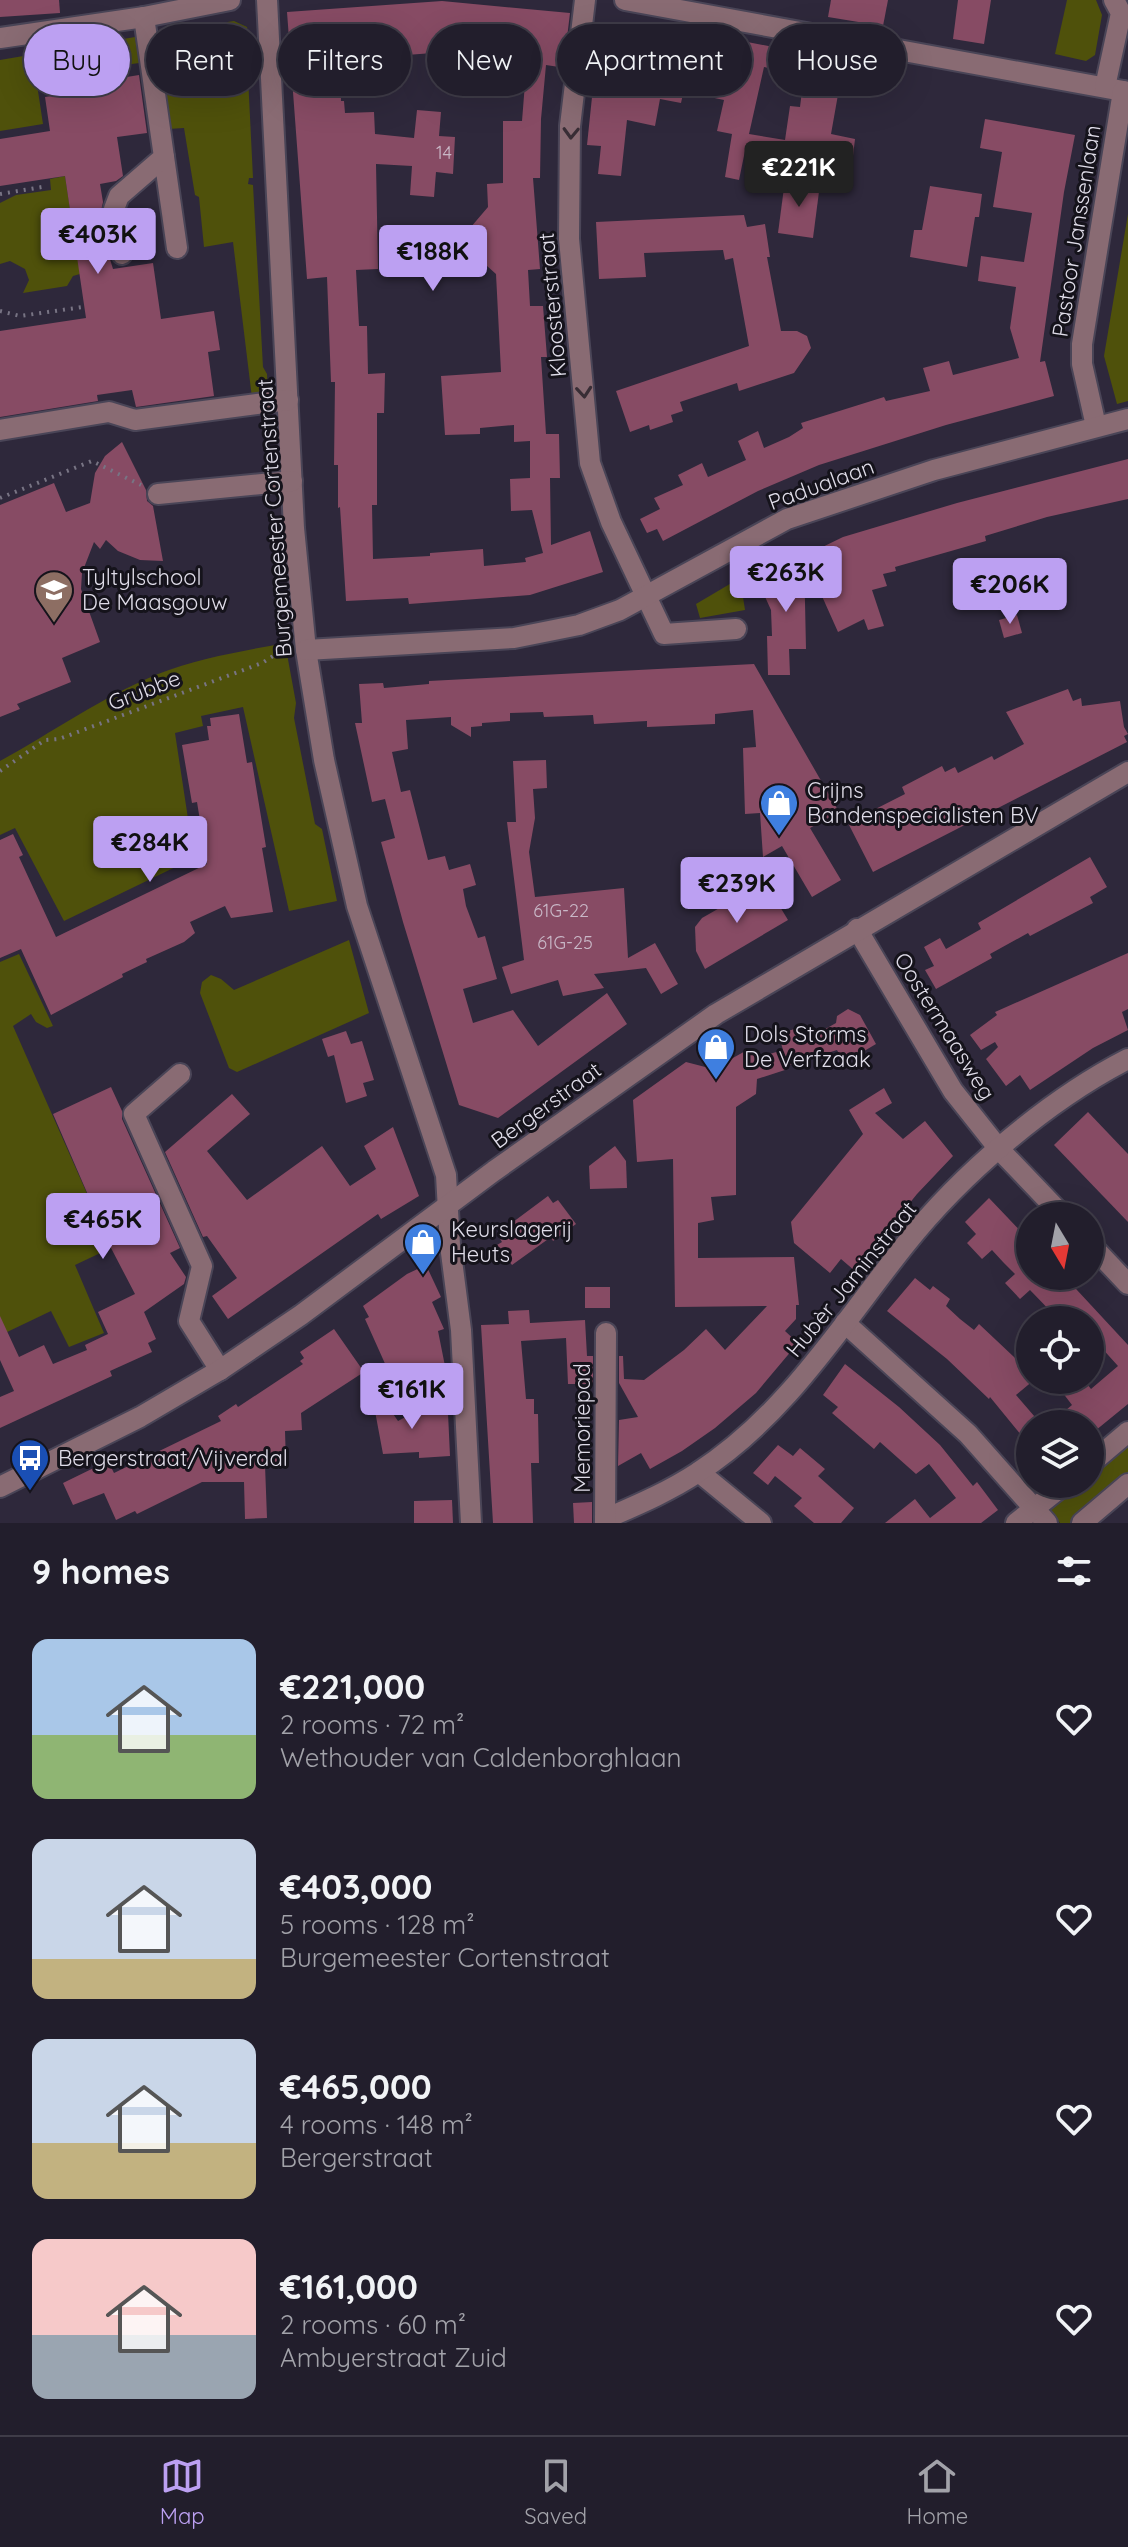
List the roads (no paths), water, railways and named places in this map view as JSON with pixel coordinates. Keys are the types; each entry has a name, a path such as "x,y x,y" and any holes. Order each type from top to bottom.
{"street":[{"path":"0,38 144,17 230,0"},
{"name":"Burgemeester Cortenstraat","path":"267,0 297,568 306,650 324,760 357,906 443,1163 461,1330 471,1523"},
{"name":"Kloosterstraat","path":"585,0 570,126 569,239 590,463 599,494 664,634 736,629"},
{"path":"625,0 1119,90"},
{"name":"Pastoor Janssenlaan","path":"1096,426 1082,364 1082,344 1119,90 1121,8"},
{"path":"144,17 177,248"},
{"path":"122,254 114,209 119,196 164,157"},
{"path":"0,430 109,412 135,420 288,400"},
{"name":"Padualaan","path":"306,650 533,635 599,619 787,519 934,470 1128,419"},
{"path":"158,494 292,481"},
{"name":"Bergerstraat","path":"0,1487 140,1417 220,1370 301,1315 448,1205 716,1014 1128,772"},
{"name":"Oostermaasweg","path":"857,929 943,1075 999,1149 1050,1202"},
{"name":"Hubèr Jaminstraat","path":"605,1521 699,1472 776,1406 907,1242 999,1149 1087,1082 1128,1059"},
{"path":"180,1074 134,1114 202,1266 189,1321 220,1370"},
{"path":"1104,1259 1128,1284"},
{"path":"845,1323 968,1434 1041,1516"},
{"name":"Memoriepad","path":"605,1521 606,1333"},
{"path":"1104,1452 1128,1432"},
{"path":"699,1472 761,1523"},
{"path":"1082,1523 1128,1484"},
{"path":"1016,1523 1041,1516 1054,1498"}],"place":[{"name":"Tyltylschool De Maasgouw","path":"54,624"},
{"name":"Crijns Bandenspecialisten BV","path":"779,837"},
{"name":"Dols Storms De Verfzaak","path":"716,1081"},
{"name":"Keurslagerij Heuts","path":"423,1276"},
{"name":"Bergerstraat/Vijverdal","path":"30,1492"}]}
